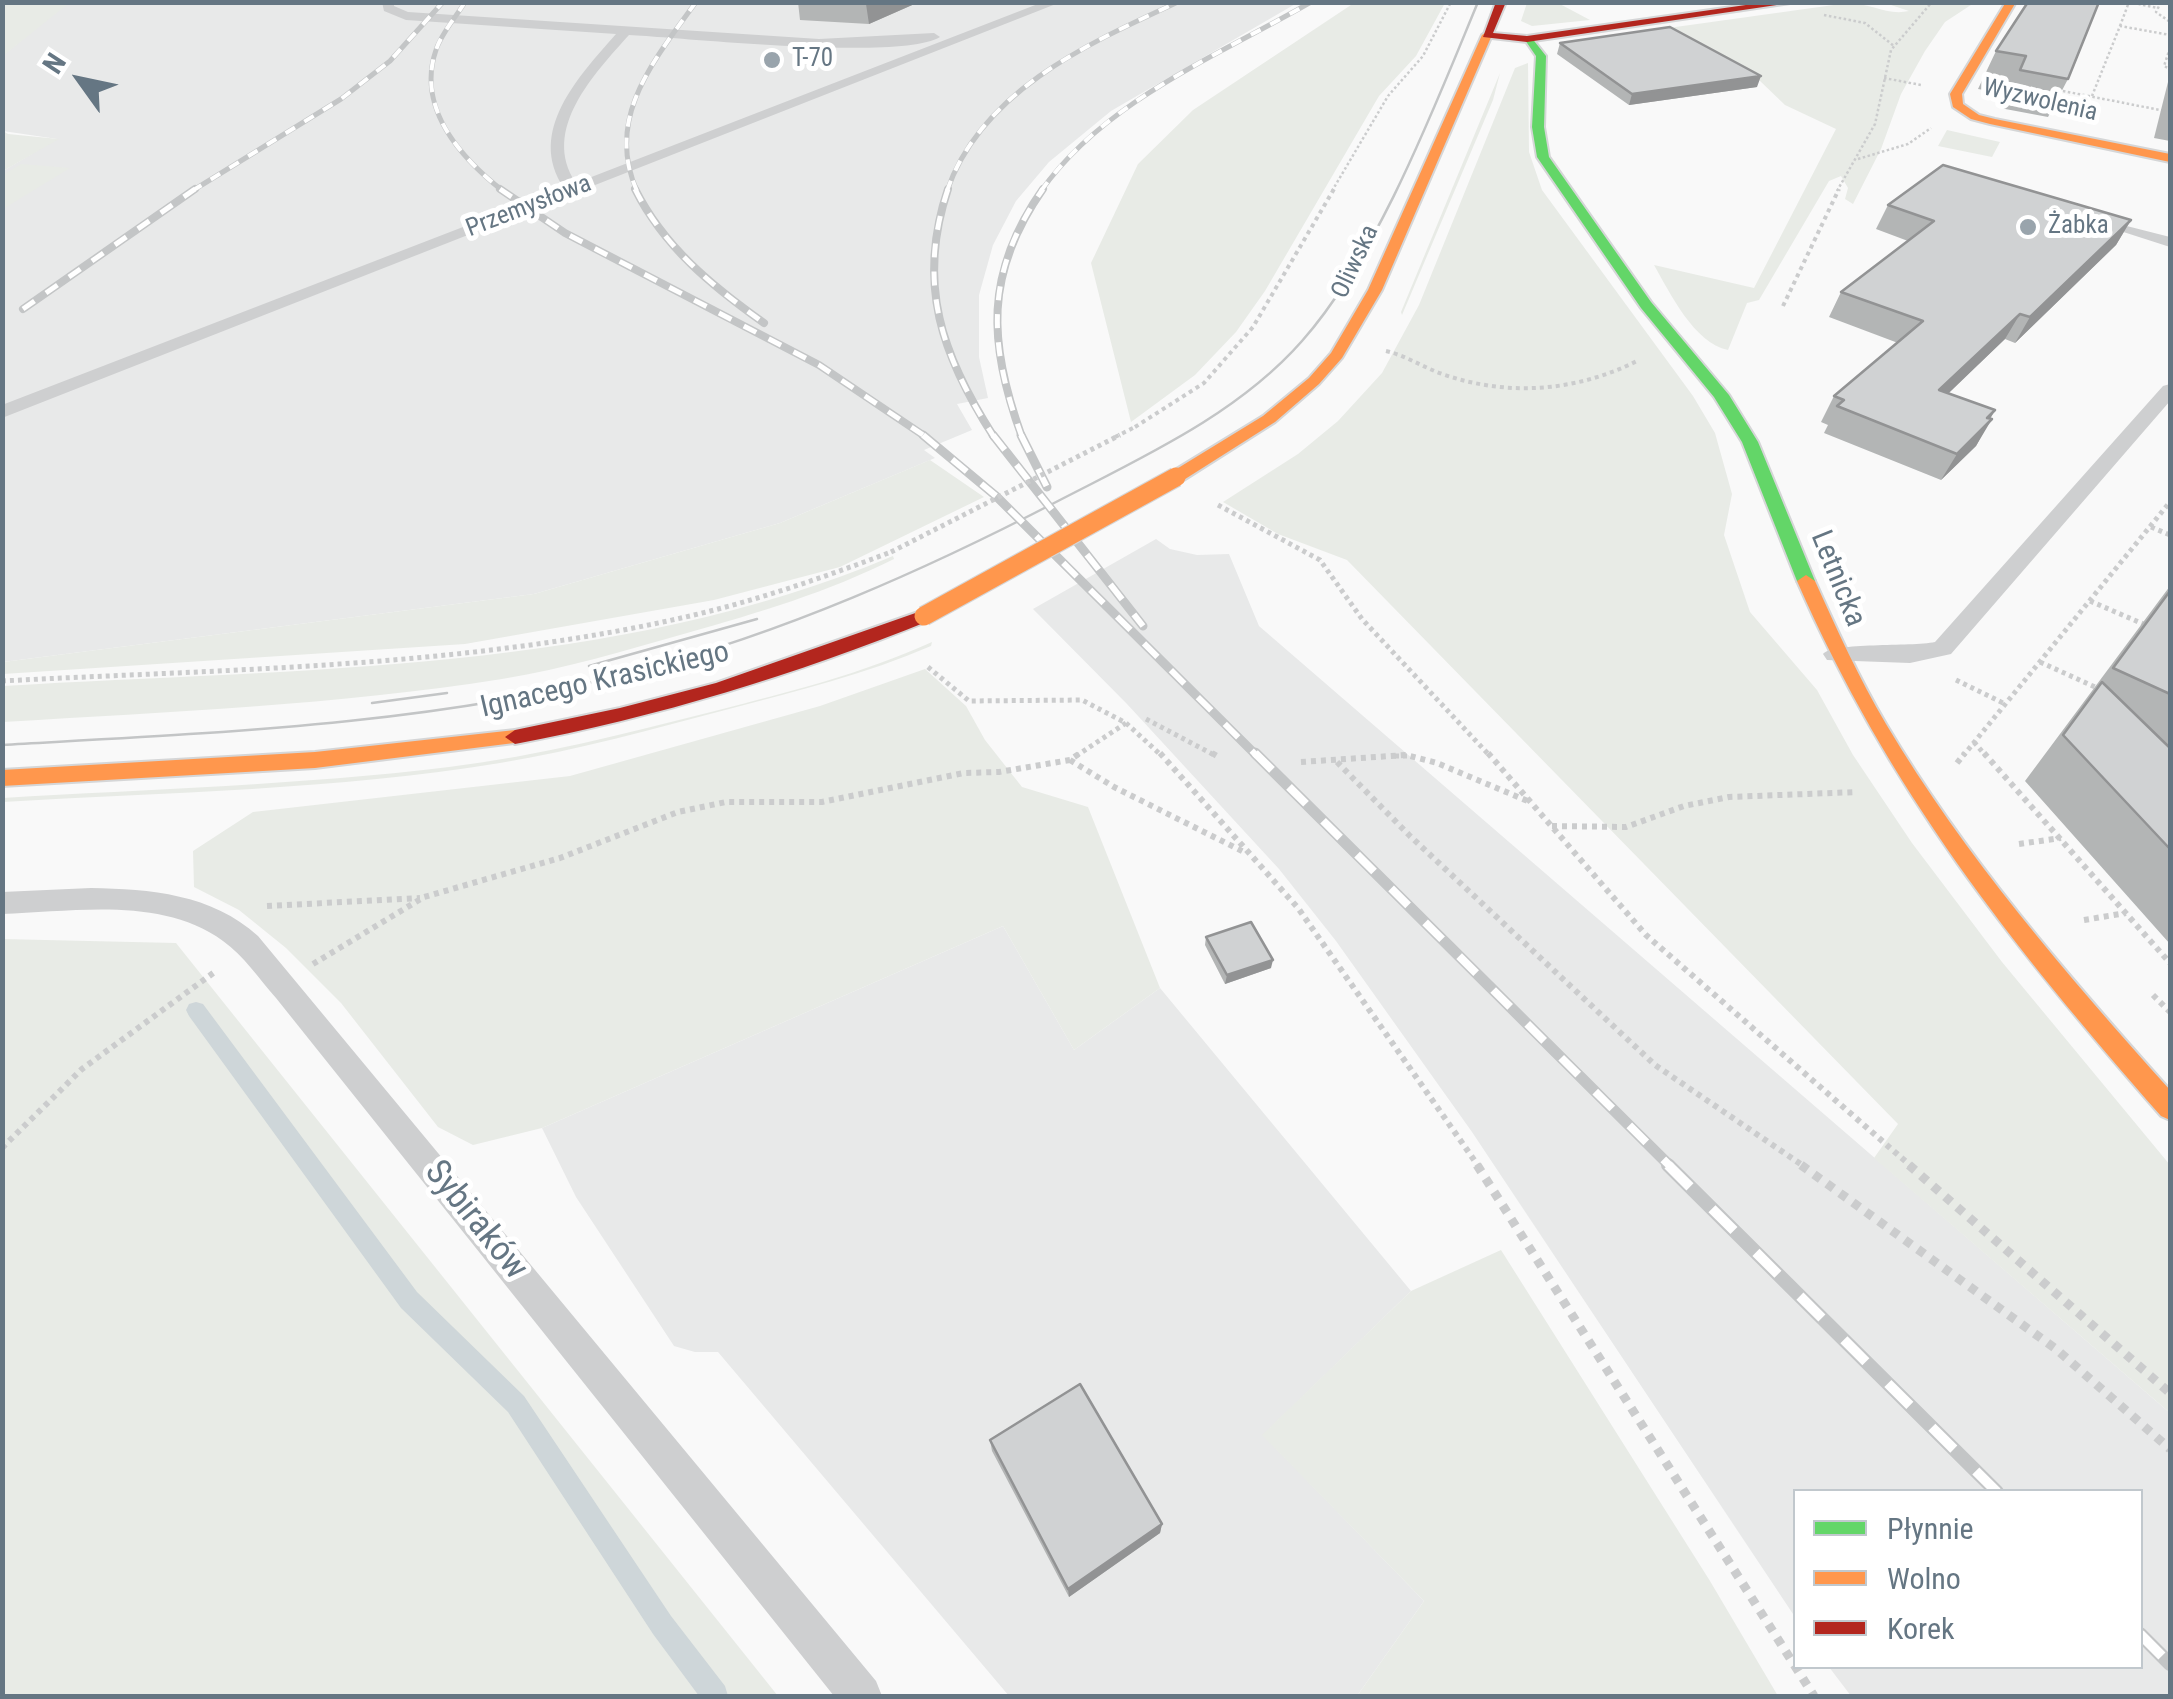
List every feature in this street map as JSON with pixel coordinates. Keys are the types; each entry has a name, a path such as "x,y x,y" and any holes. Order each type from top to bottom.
{"street":[{"name":"Oliwska","path":"1176,477 1270,419 1337,355 1375,290 1501,2"},
{"path":"1487,36 1527,39 1792,2"},
{"name":"Wyzwolenia","path":"2012,2 1956,94 1957,105 1963,111 1994,122 2170,158"},
{"name":"Letnicka","path":"1527,39 1541,56 1538,127 1543,157 1646,305 1721,395 1750,442 1835,654 1913,790 1987,892 2170,1108"},
{"name":"Ignacego Krasickiego","path":"2,778 404,752 524,734 702,693 794,666 924,616 1176,477"}],"lane":[{"path":"388,2 388,8 406,16 838,42 893,43 934,37 953,41"},
{"name":"Przemysłowa","path":"2,412 1055,2"},
{"path":"573,190 556,161 562,125 582,79 626,31"},
{"path":"2116,225 2170,242"},
{"path":"1835,654 1910,655 1943,648 2170,390"},
{"name":"Sybiraków","path":"2,903 145,903 202,915 234,932 287,989 862,1696"}],"path":[{"path":"2,681 457,652 617,630 832,576 891,552 1136,427 1204,383 1254,327 1388,96 1423,56 1451,2"},
{"path":"1783,306 1833,199 1875,124 1885,68 1894,46 1932,2"},
{"path":"2092,96 2129,2 2159,5 2156,12 2170,22"},
{"path":"1820,14 1865,23 1894,46"},
{"path":"2120,26 2170,35"},
{"path":"2170,48 2164,66 2170,69"},
{"path":"2056,90 2170,112"},
{"path":"1858,158 1919,139 1963,111"},
{"path":"1384,350 1410,356 1429,369 1534,388 1597,380 1652,353 1682,348"},
{"path":"1956,764 2170,502"},
{"path":"1217,505 1320,560 1362,619 1536,805 1589,874 1646,934 2170,1393"},
{"path":"2150,527 2170,535"},
{"path":"2090,601 2154,628"},
{"path":"2040,662 2094,687"},
{"path":"927,667 969,701 1082,700 1126,723 1158,751 1298,908 1444,1113 1793,1663"},
{"path":"1146,719 1217,756"},
{"path":"202,915 287,903 424,897 560,858 678,812 726,802 822,802 964,773 999,772 1070,760 1126,723"},
{"path":"1974,742 2170,963"},
{"path":"1300,762 1406,755 1450,768 1536,805"},
{"path":"1070,760 1114,787 1252,856"},
{"path":"1337,762 1410,836 1655,1065 1871,1212 2056,1349 2170,1448"},
{"path":"1552,826 1626,827 1684,806 1729,798 1913,790"},
{"path":"2018,844 2061,838"},
{"path":"287,989 320,957 424,897"},
{"path":"2076,922 2127,913"},
{"path":"2,1148 82,1069 150,1016 250,949"},
{"path":"1797,1669 1814,1696"}],"shaded area":[{"path":"3,2 69,2 69,3 3,56"},
{"path":"69,2 1297,3 1111,111 1049,162 1016,201 993,245 979,295 979,357 988,398 957,404 972,430 924,450 935,458 780,523 534,594 3,662 3,171 57,139 3,131 2,56"},
{"path":"1354,3 1445,3 1416,56 1379,96 1265,291 1236,332 1195,375 1131,422 1091,263 1138,164 1193,110"},
{"path":"1527,3 1558,3 1590,20 1532,26 1521,21"},
{"path":"1848,3 1901,12 1909,11 1885,3 1974,3 1945,22 1925,51 1901,94 1881,149 1853,204 1845,199 1848,188 1841,176 1829,181 1759,300 1747,303 1728,350 1704,338 1694,327 1654,265 1754,288 1836,129 1785,105 1759,80 1654,30"},
{"path":"1528,63 1529,152 1542,190 1693,396 1715,433 1732,494 1724,535 1750,612 1817,690 1853,755 1912,843 2002,962 2170,1165 2170,1413 1874,1158 1898,1124 1347,560 1278,534 1223,502 1298,454 1338,421 1382,373 1419,305 1515,68"},
{"path":"1500,73 1493,100 1402,315 1401,312"},
{"path":"1947,130 2000,142 1992,157 1938,146"},
{"path":"3,131 8,134 59,139 3,171"},
{"path":"21,164 70,168 3,209 3,175"},
{"path":"930,460 984,497 840,567 714,600 465,644 3,674 3,662 534,594 780,523"},
{"path":"1156,539 1170,549 1197,555 1229,554 1259,626 2170,1413 2170,1696 1851,1696 1831,1669 2143,1669 2143,1489 1793,1489 1793,1614 1472,1132 1336,941 1279,869 1033,609"},
{"path":"893,556 894,559 844,582 766,609 526,675 315,701 3,722 3,686 342,668 455,659 567,644 678,624 787,595"},
{"path":"932,642 931,646 906,656 806,689 615,739 500,763 315,785 3,802 3,798 338,778 516,757 797,689 879,664"},
{"path":"925,669 966,706 985,740 1022,787 1088,807 1160,988 1074,1050 1003,926 542,1128 473,1145 438,1127 341,1003 286,948 239,910 194,887 193,851 253,812 570,776 820,706"},
{"path":"1003,926 1074,1050 1160,988 1411,1291 1263,1435 1424,1601 1357,1696 1009,1696 718,1352 695,1352 674,1346 576,1197 542,1128"},
{"path":"2,939 176,943 778,1696 3,1696"},
{"path":"1501,1250 1778,1696 1357,1696 1424,1601 1262,1435 1411,1291"}],"building":[{"path":"2028,2 2099,2 2068,79 2020,70 2026,56 1996,51"},
{"path":"1670,27 1761,76 1632,94 1560,43"},
{"path":"1943,165 2131,220 2030,317 2020,314 1939,390 1995,410 1987,418 1992,419 1957,454 1837,406 1844,400 1834,396 1923,321 1841,292 1934,221 1888,205"},
{"path":"2170,591 2170,694 2113,668"},
{"path":"2102,682 2170,748 2170,849 2063,735"},
{"path":"1251,922 1273,960 1227,975 1206,937"},
{"path":"1080,1384 1162,1524 1068,1589 990,1440"}],"waterway":[{"path":"196,1010 409,1300 516,1404 662,1625 715,1696"}],"tram line":[{"path":"2,745 322,724 481,704 560,689 693,655 800,619 1007,527 1188,432 1249,391 1302,341 1330,306 1379,224 1423,133 1478,2"},
{"path":"589,666 757,619"},
{"path":"372,703 447,693"}],"railway":[{"path":"193,190 341,99 390,61 443,2"},
{"path":"465,2 436,50 432,92 437,111 458,147 503,191"},
{"path":"637,191 628,164 630,114 651,68 696,2"},
{"path":"947,191 963,156 985,125 1012,98 1075,53 1178,2"},
{"path":"1041,191 1067,159 1130,106 1202,61 1311,2"},
{"path":"500,189 565,233 819,365 926,437"},
{"path":"635,189 660,229 691,264 764,323"},
{"path":"948,189 934,256 940,318 960,377 994,437"},
{"path":"1022,437 1003,371 998,310 1010,250 1043,189"},
{"path":"23,309 193,190"},
{"path":"923,435 996,496 1257,756"},
{"path":"993,435 1143,626"},
{"path":"1022,437 1047,487"},
{"path":"1255,753 1671,1167"},
{"path":"1668,1165 1994,1489"},
{"path":"2143,1637 2170,1664"}],"traffic: fast":[{"path":"1527,39 1541,56 1538,127 1543,157 1646,305 1721,395 1750,442 1806,581"}],"traffic: slow":[{"path":"2011,2 1956,94 1957,105 1975,117 1994,122 2170,158"},
{"path":"1176,477 1269,419 1314,381 1337,355 1375,290 1487,35"},
{"path":"924,616 1176,477"},
{"path":"1806,581 1839,655 1919,794 2013,924 2170,1108"},
{"path":"2,778 315,760 515,737"}],"traffic: jam":[{"path":"1501,2 1487,35 1527,39 1792,2"},
{"path":"515,737 620,716 723,688 924,616"}],"place":[{"name":"T-70","path":"772,60"},
{"name":"Żabka","path":"2028,227"}]}
